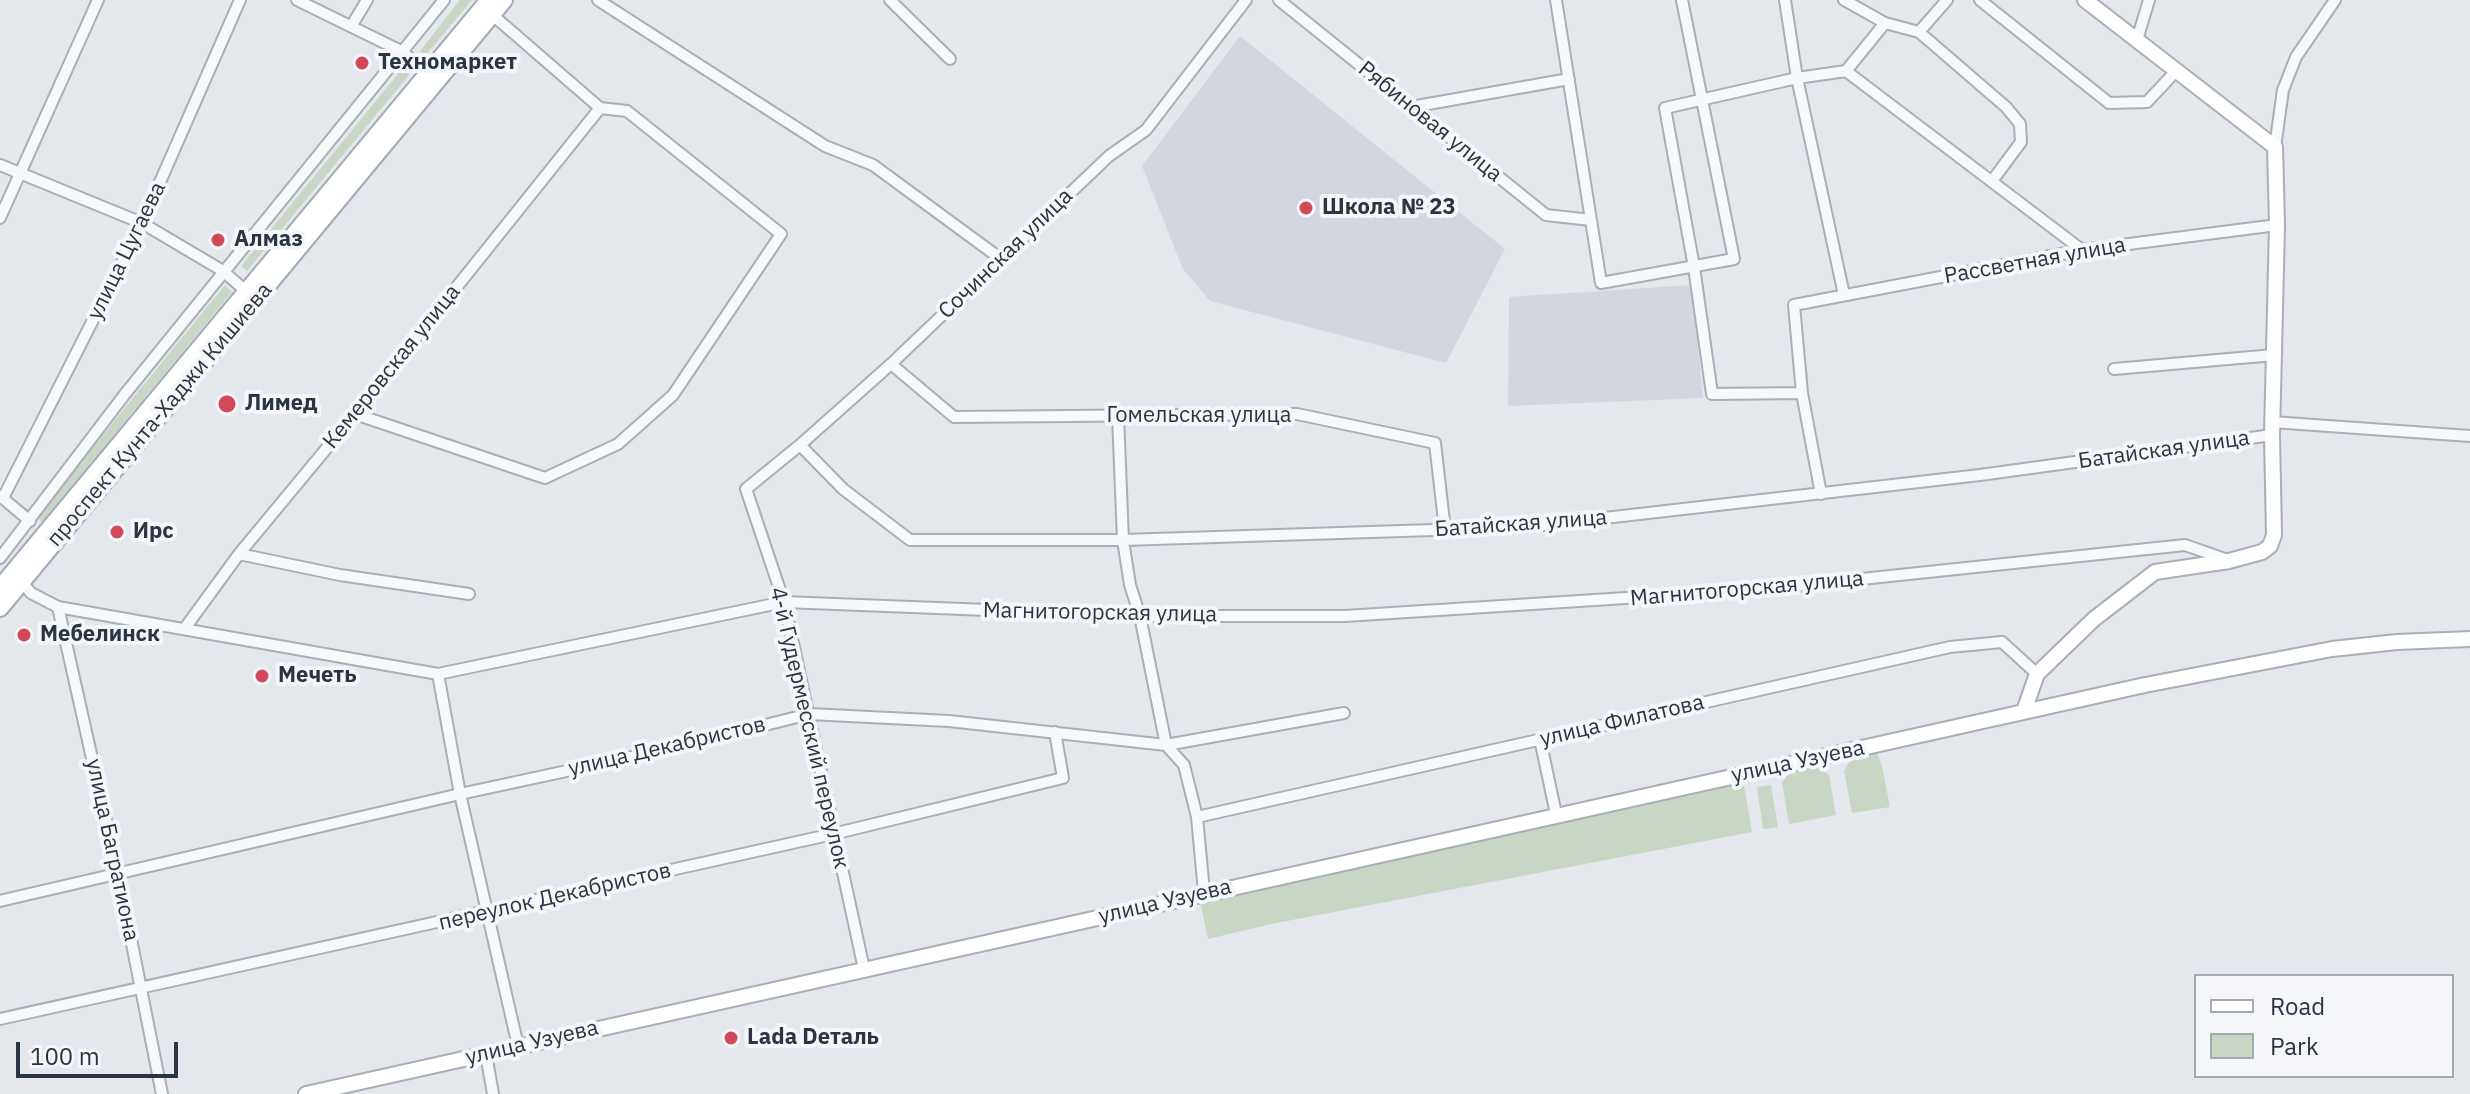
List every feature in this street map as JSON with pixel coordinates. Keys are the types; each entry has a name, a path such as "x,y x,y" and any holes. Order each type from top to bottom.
{"main road":[{"name":"проспект Кунта-Хаджи Кишиева","path":"0,588 427,74 488,7 504,0"},
{"path":"2024,711 2037,674 2094,619 2155,572 2229,561 2262,552 2270,546 2274,535 2275,147 2085,0"},
{"name":"проспект Кунта-Хаджи Кишиева","path":"0,608 413,109 488,7"},
{"name":"улица Узуева","path":"306,1094 919,959 1204,892 2230,667 2332,649 2470,639"}],"street":[{"path":"0,218 98,0"},
{"name":"улица Цугаева","path":"2,497 142,223 240,0"},
{"path":"297,0 403,52 427,74 413,109"},
{"path":"352,25 367,0"},
{"path":"0,558 125,394 444,0"},
{"path":"598,0 825,146 873,165 1001,259"},
{"path":"890,0 950,59"},
{"name":"Сочинская улица","path":"746,489 891,364 1109,156 1146,130 1246,0"},
{"name":"Рябиновая улица","path":"1279,0 1546,215 1591,220"},
{"path":"1556,0 1601,283 1734,259 1682,0"},
{"path":"1785,0 1797,78 1844,295"},
{"path":"1844,0 1885,23 1919,32 2006,107 2020,124 2021,142 1992,181"},
{"path":"1919,32 1947,0"},
{"path":"1980,0 2109,103 2147,102 2177,70"},
{"path":"2137,40 2149,0"},
{"path":"2275,147 2283,90 2292,67 2335,0"},
{"path":"355,414 545,478 618,444 673,395 781,234 627,111 600,108 488,7"},
{"path":"1821,494 1802,393 1712,394 1694,267 1665,108 1797,78 1846,71 1885,23"},
{"path":"1846,71 2082,250"},
{"path":"1411,107 1569,79"},
{"name":"Кемеровская улица","path":"185,628 239,554 600,108"},
{"path":"0,165 142,223 223,271 248,291 238,322"},
{"name":"Рассветная улица","path":"1802,393 1794,305 2082,250 2277,225"},
{"path":"2114,369 2274,355"},
{"name":"Гомельская улица","path":"891,364 954,417 1297,414 1435,443 1445,530"},
{"path":"1118,416 1123,540 1130,585 1140,616 1166,745 1184,765 1197,817 1204,892"},
{"name":"Батайская улица","path":"800,445 843,489 910,540 1123,540 1526,527 1821,494 2272,429 2470,436"},
{"name":"4-й Гудермесский переулок","path":"746,489 784,602 864,969"},
{"path":"2,497 30,521"},
{"name":"Магнитогорская улица","path":"22,582 31,593 58,607 438,674 784,602 1140,616 1345,616 1766,589 2185,545 2229,561"},
{"path":"22,582 32,549"},
{"path":"239,554 340,575 469,594"},
{"name":"улица Багратиона","path":"58,607 118,874 162,1094"},
{"name":"улица Филатова","path":"1197,817 1950,647 2002,642 2037,674"},
{"path":"438,674 460,794 518,1046"},
{"name":"улица Декабристов","path":"0,901 460,794 678,747 809,714 949,721 1166,745 1344,713"},
{"name":"переулок Декабристов","path":"0,1019 833,834 1063,778 1055,732"},
{"path":"1540,739 1556,814"},
{"path":"486,1054 493,1094"}],"shaded area":[{"name":"Школа № 23","path":"1240,36 1505,249 1446,363 1210,301 1183,269 1142,166"},
{"path":"1692,285 1703,398 1508,406 1509,297"}],"green space":[{"path":"460,0 472,0 425,56 420,51"},
{"path":"402,69 409,75 247,271 241,266"},
{"path":"225,285 232,292 42,522 36,517"},
{"path":"1876,749 1890,807 1852,813 1844,771 1855,753"},
{"path":"1817,767 1829,775 1836,815 1789,824 1782,783 1789,773"},
{"path":"1728,781 1744,786 1752,832 1271,924 1208,939 1200,900"},
{"path":"1771,785 1778,827 1763,829 1757,787"}],"place":[{"name":"Техномаркет","path":"362,63"},
{"name":"Школа № 23","path":"1306,208"},
{"name":"Алмаз","path":"218,240"},
{"name":"Лимед","path":"227,404"},
{"name":"Ирс","path":"117,532"},
{"name":"Мебелинск","path":"24,635"},
{"name":"Мечеть","path":"262,676"},
{"name":"Lada Dеталь","path":"731,1038"}]}
